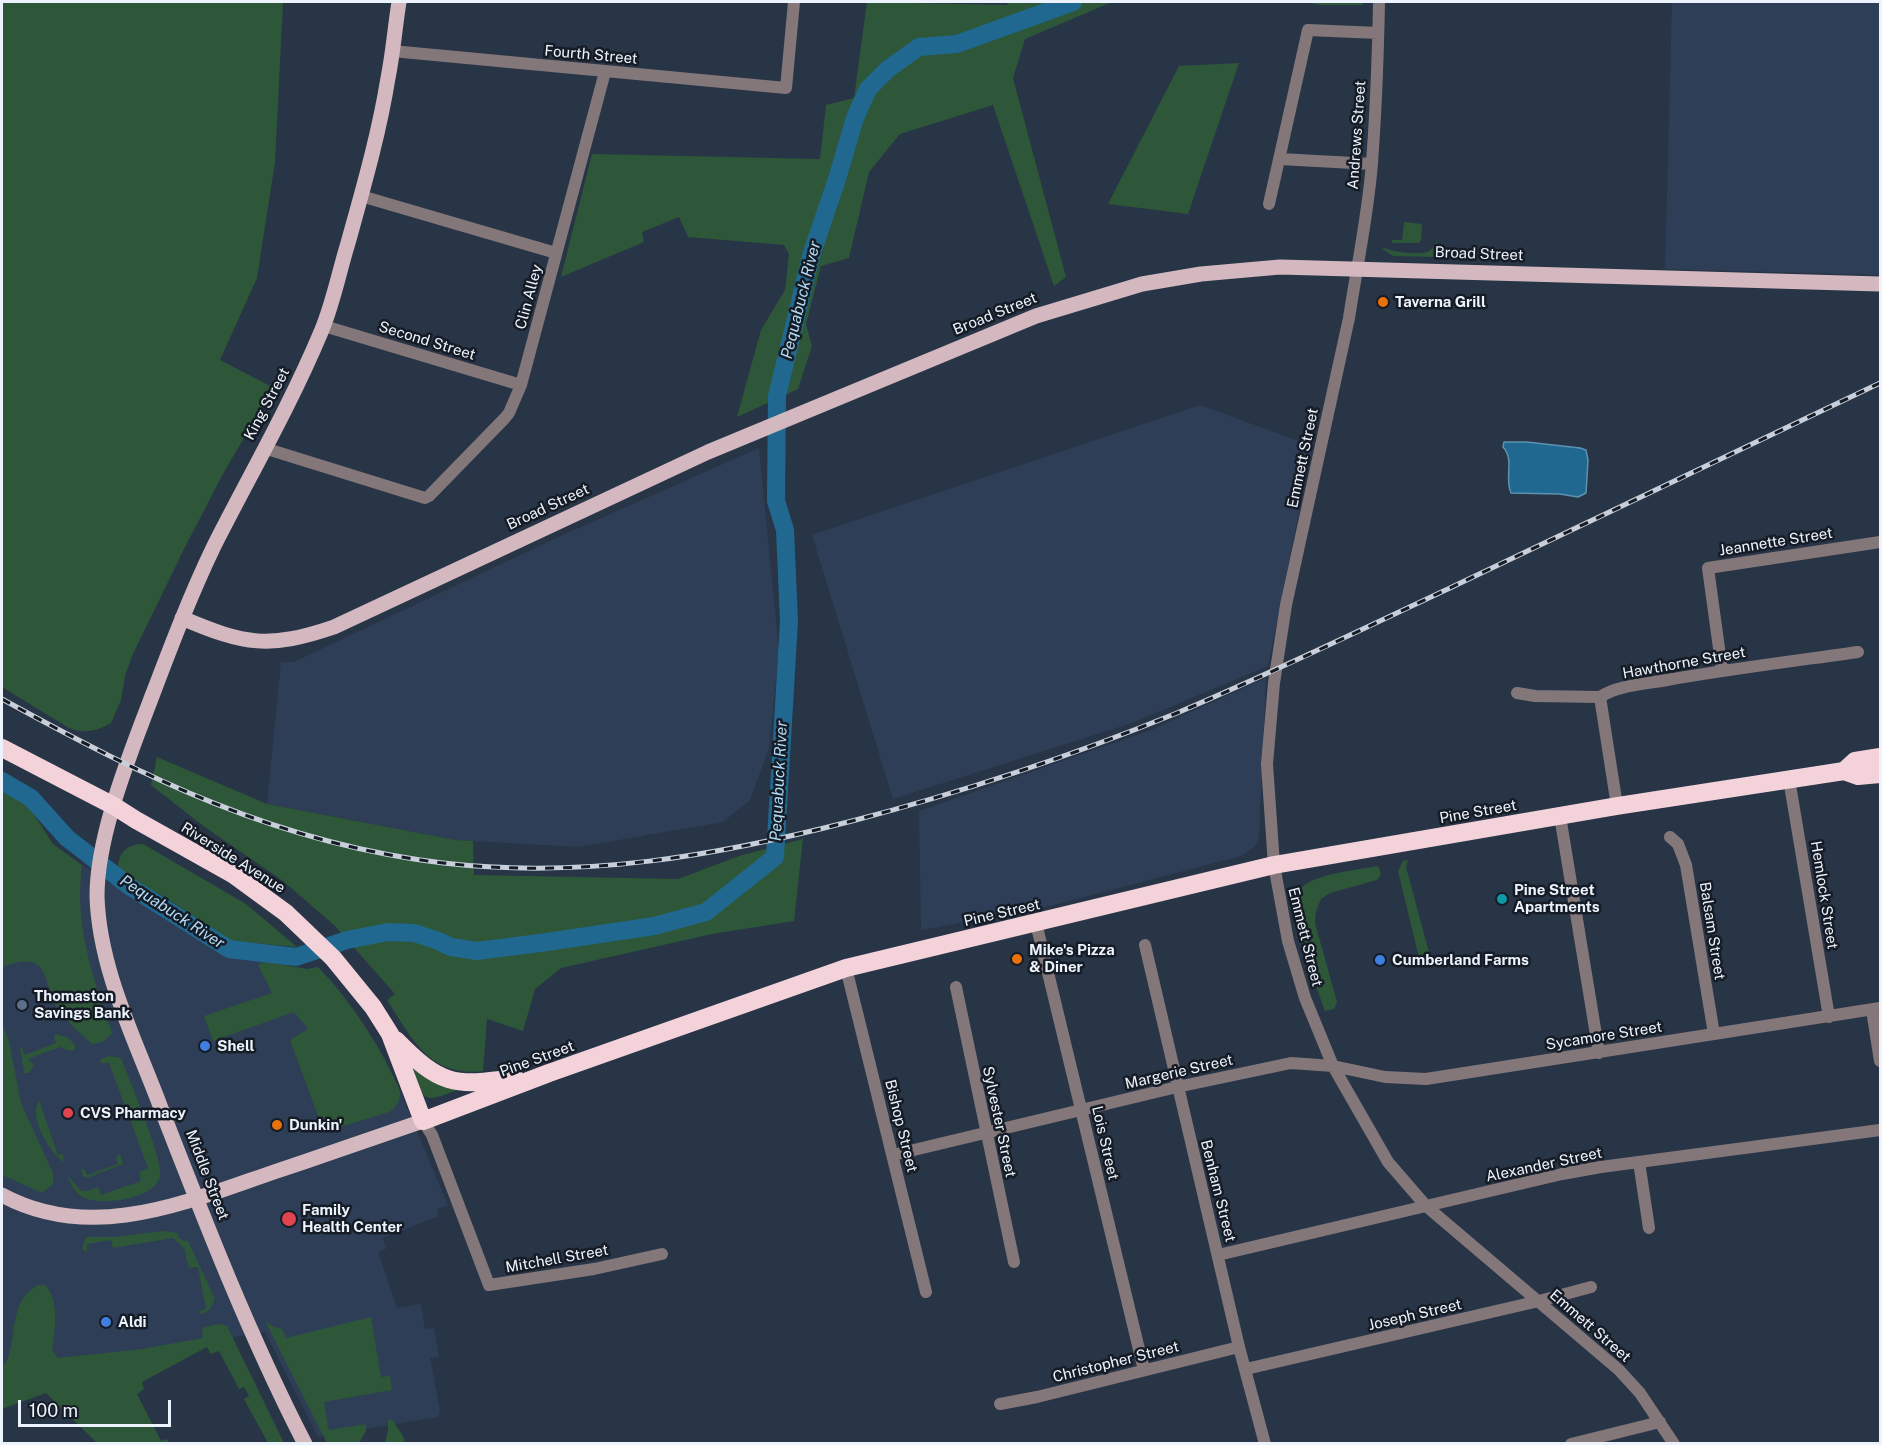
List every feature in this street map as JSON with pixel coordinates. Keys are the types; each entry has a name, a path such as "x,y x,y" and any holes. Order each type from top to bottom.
{"highway":[{"name":"Riverside Avenue","path":"2,748 114,806 234,875 291,917 333,958 366,998 390,1034 423,1121"},
{"name":"Pine Street","path":"1844,771 1856,761 1881,757"},
{"name":"Pine Street","path":"423,1121 549,1073 846,968 1274,865 1617,806 1790,779 1844,771 1858,776 1881,774"},
{"path":"390,1034 420,1064 440,1077 463,1083 480,1083 549,1073"}],"main road":[{"name":"King Street","path":"114,806 182,618 212,550 297,388 324,326 378,127 399,2"},
{"name":"Broad Street","path":"182,618 227,636 254,641 272,643 301,639 334,627 758,430 1035,316 1142,284 1201,273 1280,267 1881,284"},
{"name":"Middle Street","path":"114,806 98,882 99,926 114,986 196,1199 264,1361 305,1443"},
{"name":"Pine Street","path":"2,1195 49,1213 92,1218 134,1215 196,1199 423,1121"}],"street":[{"name":"Fourth Street","path":"392,51 786,88 794,2"},
{"name":"Andrews Street","path":"1358,269 1372,164 1379,2"},
{"path":"1269,204 1308,30 1378,33"},
{"name":"Clin Alley","path":"264,448 425,498 504,419 521,385 604,72"},
{"path":"1280,159 1372,164"},
{"path":"361,196 556,253"},
{"name":"Emmett Street","path":"1358,269 1286,605 1274,683 1267,764 1274,865 1288,941 1305,998 1333,1066 1388,1162 1426,1206 1619,1370 1640,1394 1674,1443"},
{"name":"Second Street","path":"324,326 521,385"},
{"name":"Jeannette Street","path":"1722,670 1708,568 1881,542"},
{"name":"Hawthorne Street","path":"1517,693 1535,696 1600,697 1608,692 1722,670 1858,652"},
{"path":"1600,697 1617,806"},
{"name":"Hemlock Street","path":"1790,779 1829,1017"},
{"path":"1560,816 1599,1053"},
{"name":"Balsam Street","path":"1670,837 1678,844 1686,865 1714,1034"},
{"name":"Lois Street","path":"1036,923 1144,1371"},
{"name":"Benham Street","path":"1145,945 1239,1347 1265,1443"},
{"name":"Bishop Street","path":"846,968 926,1292"},
{"name":"Sylvester Street","path":"956,987 1014,1262"},
{"path":"1876,1009 1881,1061"},
{"name":"Sycamore Street","path":"1333,1066 1385,1077 1426,1079 1876,1009"},
{"name":"Margerie Street","path":"893,1155 1177,1087 1291,1063 1333,1066"},
{"name":"Mitchell Street","path":"423,1121 432,1135 489,1286 594,1269 662,1254"},
{"name":"Alexander Street","path":"1218,1255 1562,1174 1881,1130"},
{"path":"1639,1162 1650,1228"},
{"name":"Joseph Street","path":"1246,1370 1591,1287"},
{"name":"Christopher Street","path":"1000,1404 1239,1347"},
{"path":"1571,1443 1660,1422"}],"shaded area":[{"path":"1672,2 1880,2 1880,275 1665,269"},
{"path":"1200,405 1312,446 1268,666 1132,723 893,799 812,535"},
{"path":"759,448 779,651 769,748 750,800 723,822 578,847 456,840 267,804 281,662 294,662 554,539"},
{"path":"1266,678 1259,838 1255,846 1241,856 1054,905 921,930 919,811 1151,730"},
{"path":"53,844 193,936 228,955 307,969 318,967 338,988 360,1019 385,1059 448,1205 437,1209 439,1216 383,1238 386,1249 378,1252 397,1308 421,1304 425,1329 434,1328 439,1357 430,1358 440,1411 438,1417 318,1437 265,1332 2,1373 2,863"}],"green space":[{"path":"2,2 283,2 275,162 257,278 220,360 276,389 258,414 224,472 184,549 132,656 125,676 121,700 111,723 91,731 69,728 2,687"},
{"path":"867,2 1007,5 1008,2 1112,2 1025,39 1013,78 1066,277 1054,286 993,105 900,134 869,172 849,258 821,266 806,324 812,346 798,389 737,417 761,330 785,290 789,254 784,245 688,237 679,217 642,232 644,242 561,277 592,154 820,159 826,105 854,98"},
{"path":"1305,2 1362,2 1363,5 1321,5"},
{"path":"1239,63 1188,214 1108,204 1179,66"},
{"path":"1404,222 1422,224 1419,243 1393,243 1391,240 1402,240"},
{"path":"1437,241 1436,257 1393,256 1382,247 1397,252 1423,253 1433,248"},
{"path":"157,757 267,804 456,840 473,841 474,875 678,879 739,856 803,839 794,921 712,934 561,968 535,989 523,1031 487,1019 483,1071 449,1068 424,1053 415,1042 387,1000 395,994 334,925 283,881 202,825 151,785"},
{"path":"2,788 26,802 53,844 82,865 80,888 83,930 92,971 112,1033 106,1040 92,1044 73,1027 57,1007 45,976 36,964 28,962 2,967"},
{"path":"143,844 246,904 297,947 231,941 161,895 133,881 118,866 119,861 122,853 129,847"},
{"path":"1408,860 1406,867 1433,967 1420,962 1398,871 1403,861"},
{"path":"1378,866 1381,874 1377,880 1330,893 1321,899 1316,911 1315,923 1337,1002 1334,1009 1325,1011 1301,939 1296,910 1297,894 1312,880 1340,872"},
{"path":"265,962 307,969 318,967 329,979 367,1030 396,1082 400,1096 394,1109 324,1132 290,1040 308,1029 294,1012 213,1041 204,1016 272,993 258,965"},
{"path":"2,1023 9,1041 21,1103 53,1173 53,1184 42,1193 2,1175"},
{"path":"56,1034 67,1037 75,1045 75,1050 70,1051 60,1047 28,1059 34,1065 29,1073 24,1073 20,1048 25,1055 56,1043 54,1036"},
{"path":"108,1056 121,1058 151,1137 160,1167 160,1176 156,1184 140,1195 117,1200 95,1201 80,1195 72,1186 67,1175 81,1191 98,1187 101,1195 141,1181 139,1172 148,1168 109,1063 100,1063 101,1059"},
{"path":"410,1065 447,1087 458,1090 437,1097 425,1096 418,1086"},
{"path":"39,1100 58,1155 63,1154 64,1162 50,1148 39,1127 36,1108"},
{"path":"120,1154 123,1164 87,1178 83,1176 81,1169 84,1169 87,1175 118,1164 116,1157"},
{"path":"164,1231 178,1233 178,1237 188,1241 191,1247 215,1299 210,1309 203,1314 197,1312 206,1309 198,1267 189,1268 184,1248 173,1238 113,1248 111,1240 87,1244 87,1253 82,1249 86,1237 115,1237"},
{"path":"38,1285 45,1285 53,1299 55,1316 52,1350 58,1358 142,1349 203,1338 202,1328 219,1324 227,1326 284,1443 268,1443 244,1399 249,1396 244,1387 239,1389 219,1351 211,1354 207,1347 142,1382 144,1389 137,1394 161,1441 167,1439 169,1443 97,1443 46,1393 2,1409 2,1365 6,1363 10,1353 15,1320 22,1300"},
{"path":"371,1317 381,1377 390,1376 392,1390 324,1402 329,1430 366,1424 366,1431 359,1443 327,1443 265,1321 282,1329 286,1338"},
{"path":"392,1419 405,1443 385,1443 388,1420"}],"water":[{"path":"1504,442 1527,442 1586,450 1588,460 1586,493 1578,497 1560,494 1511,493 1508,481 1509,463 1507,452 1503,447"}],"waterway":[{"name":"Pequabuck River","path":"2,781 31,798 67,838 129,886 229,949 296,957 347,940 388,932 414,933 451,947 477,951 654,926 706,912 775,857 789,621 785,530 776,501 777,396 811,256 855,118 868,89 888,69 919,47 957,44 1073,2"}],"railway":[{"path":"2,699 108,755 214,803 324,840 382,853 443,863 547,868 599,866 700,854 801,834 935,798 1097,744 1177,713 1350,635 1880,383"}],"place":[{"name":"Taverna Grill","path":"1383,302"},
{"name":"Pine Street Apartments","path":"1502,899"},
{"name":"Mike's Pizza & Diner","path":"1017,959"},
{"name":"Cumberland Farms","path":"1380,960"},
{"name":"Thomaston Savings Bank","path":"22,1005"},
{"name":"Shell","path":"205,1046"},
{"name":"CVS Pharmacy","path":"68,1113"},
{"name":"Dunkin'","path":"277,1125"},
{"name":"Family Health Center","path":"289,1219"},
{"name":"Aldi","path":"106,1322"}]}
